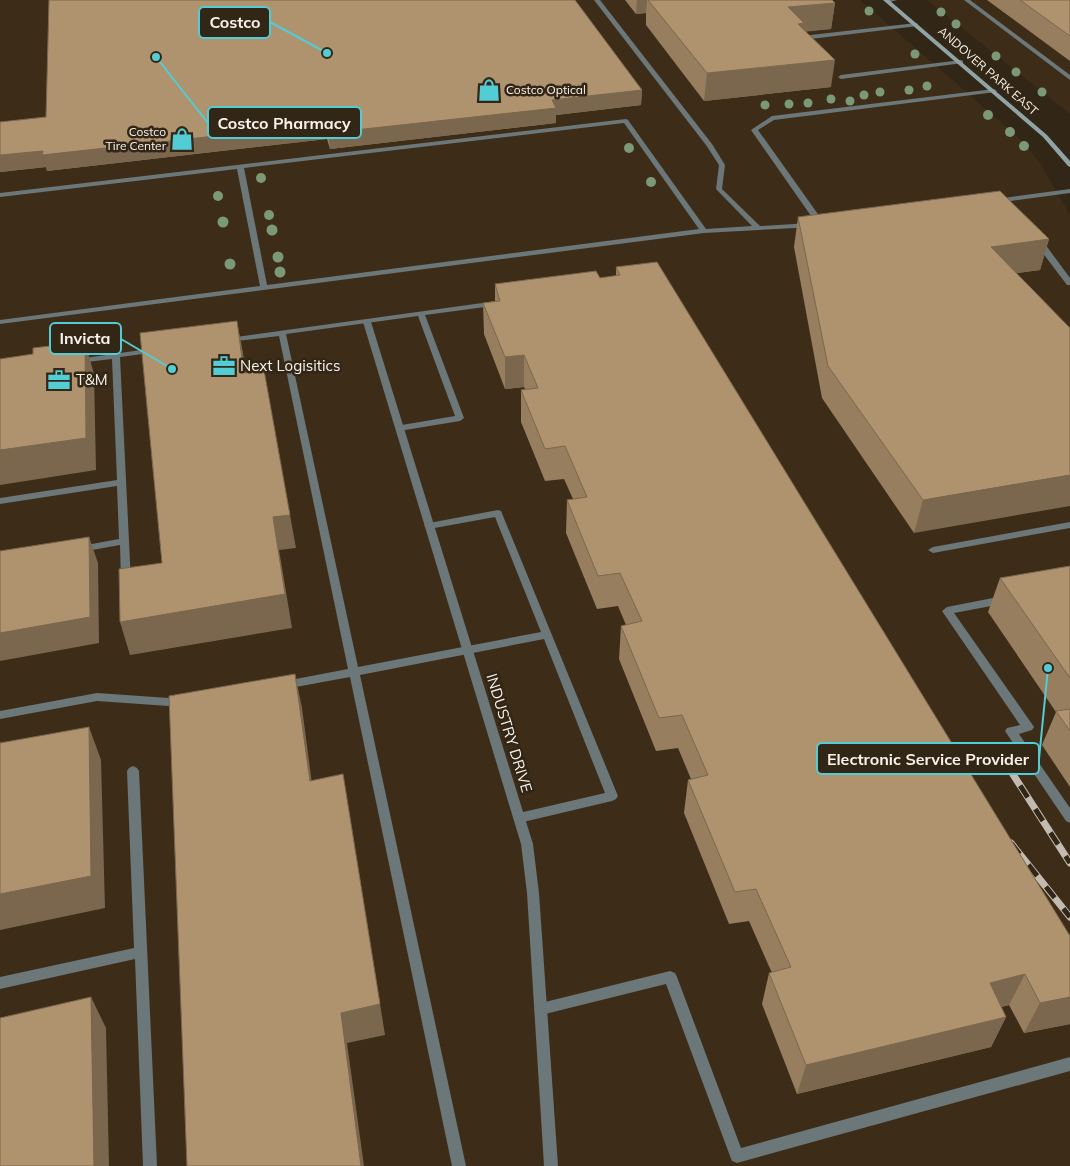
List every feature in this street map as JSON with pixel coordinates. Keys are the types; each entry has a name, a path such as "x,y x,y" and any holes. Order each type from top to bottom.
{"street":[{"path":"597,0 709,144 722,165 719,189 758,228"},
{"name":"ANDOVER PARK EAST","path":"889,0 1045,136 1070,165"},
{"path":"967,0 1070,78"},
{"path":"802,38 916,25"},
{"path":"841,77 961,62"},
{"path":"820,224 754,130 772,118 994,91"},
{"path":"0,195 626,121 704,231"},
{"path":"240,167 264,288"},
{"path":"986,202 1070,191"},
{"path":"0,322 704,231 830,223"},
{"path":"1035,237 1069,281"},
{"path":"223,341 510,301"},
{"path":"399,428 460,418 421,314"},
{"name":"INDUSTRY DRIVE","path":"367,322 527,844 541,1009 551,1166"},
{"path":"282,333 459,1166"},
{"path":"67,363 164,349"},
{"path":"116,356 126,590"},
{"path":"0,501 122,482"},
{"path":"429,526 498,513 612,796 520,818"},
{"path":"933,550 1070,525"},
{"path":"67,551 124,541"},
{"path":"1013,598 947,611 1028,728 1011,731 1070,818"},
{"path":"275,687 547,635"},
{"path":"0,715 97,697 197,702"},
{"path":"132,772 150,1166"},
{"path":"0,983 140,952"},
{"path":"541,1009 670,978 737,1156 1070,1064"}],"shaded area":[{"path":"0,0 860,0 1018,137 1040,163 1070,215 1070,1166 0,1166"},
{"path":"927,0 1070,0 1070,114"}],"building":[{"path":"49,0 575,0 642,90 552,100 556,108 328,133 325,124 42,155 43,151 0,155 0,122 46,117"},
{"path":"648,0 832,0 835,3 788,7 804,23 798,24 835,60 707,73"},
{"path":"1020,0 1070,0 1070,36"},
{"path":"1000,191 1049,239 991,247 1070,328 1070,475 923,500 828,366 798,217"},
{"path":"657,262 1070,936 1070,997 1040,1003 1025,974 990,983 1006,1017 806,1065 769,973 791,967 756,889 735,892 688,780 708,775 682,715 659,718 621,626 642,621 620,573 598,576 567,500 587,497 565,446 545,449 521,390 538,388 524,355 505,357 483,303 500,301 495,284 596,271 600,278 620,275 616,267"},
{"path":"237,321 244,373 264,370 290,515 273,517 285,594 120,622 119,569 162,563 140,333"},
{"path":"85,342 86,438 0,450 0,359 33,354 33,348"},
{"path":"89,537 90,617 0,633 0,551"},
{"path":"1070,566 1070,678 1000,578"},
{"path":"295,674 310,781 343,774 380,1004 341,1013 361,1166 187,1166 169,696"},
{"path":"1070,709 1070,731 1056,711"},
{"path":"89,727 91,876 0,894 0,743"},
{"path":"91,997 94,1166 0,1166 0,1018"}],"railway":[{"path":"1005,762 1070,863"},
{"path":"1011,843 1070,917"}],"place":[{"name":"Costco","path":"327,53"},
{"name":"Costco Pharmacy","path":"156,57"},
{"name":"Costco Optical","path":"489,90"},
{"name":"Costco Tire Center","path":"182,139"},
{"name":"Next Logisitics","path":"224,366"},
{"name":"Invicta","path":"172,369"},
{"name":"T&M","path":"59,380"},
{"name":"Electronic Service Provider","path":"1048,668"}]}
